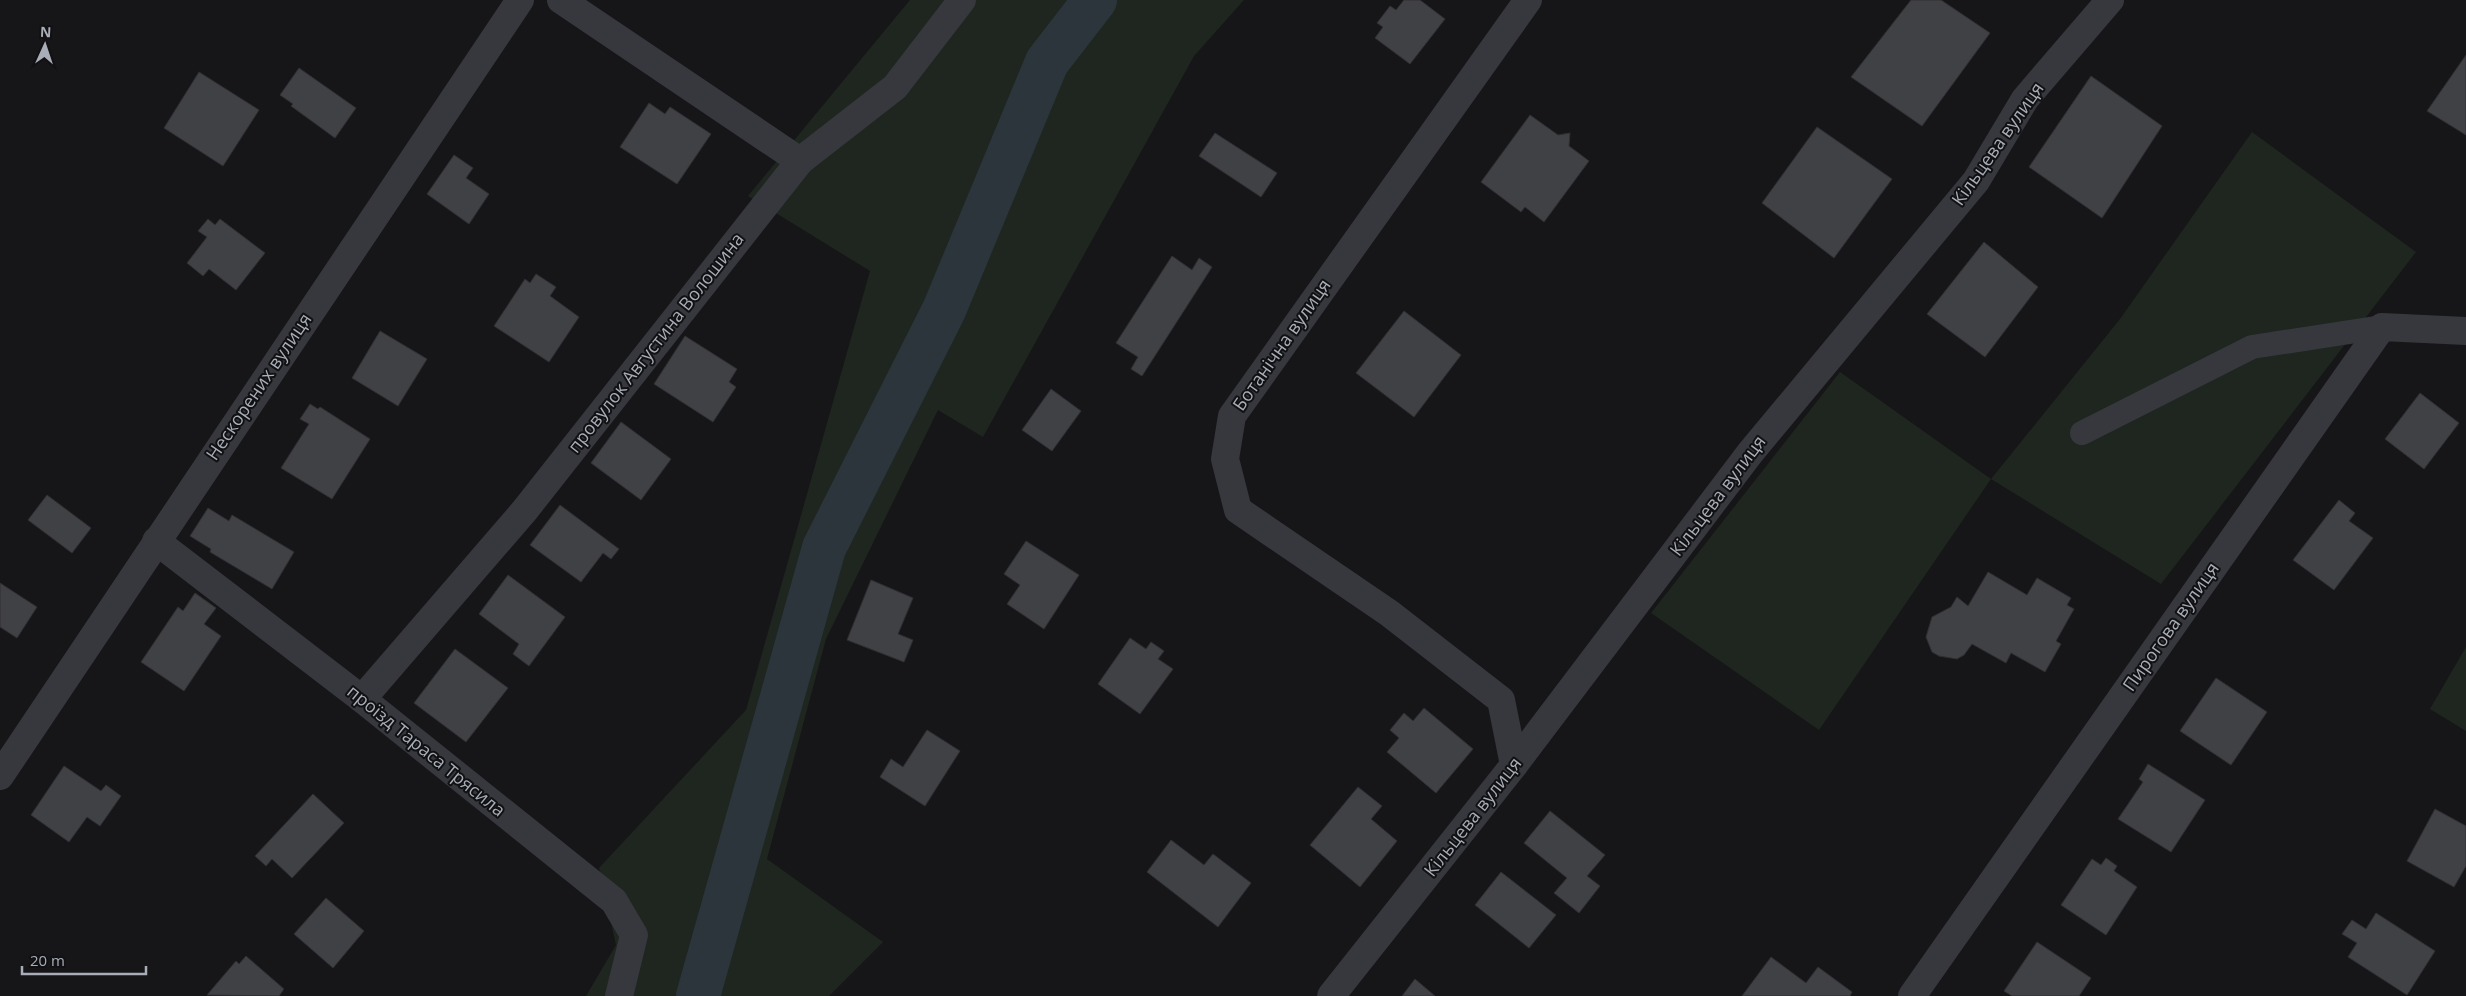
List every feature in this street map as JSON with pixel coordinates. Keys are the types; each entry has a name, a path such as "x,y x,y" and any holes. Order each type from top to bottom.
{"street":[{"name":"Нескорених вулиця","path":"0,776 520,0"},
{"path":"561,0 800,160"},
{"name":"провулок Августина Волошина","path":"362,699 525,510 800,160 894,87 962,0"},
{"name":"Ботанічна вулиця","path":"1514,765 1501,700 1389,613 1238,510 1226,459 1232,416 1528,0"},
{"name":"Кільцева вулиця","path":"1331,996 1514,765 1750,453 1976,181 2025,99 2110,0"},
{"path":"2382,326 2466,331"},
{"name":"Пирогова вулиця","path":"1916,994 2382,326"},
{"name":"проїзд Тараса Трясила","path":"156,541 362,699 614,901 634,935 620,996"}],"lane":[{"path":"2082,433 2252,347 2382,326"}],"shaded area":[{"path":"910,0 1244,0 1194,56 983,437 938,410 826,639 767,859 883,942 829,996 586,996 616,945 599,868 746,710 870,271 748,196"},
{"path":"2252,132 2416,252 2161,584 1991,479 2120,319"},
{"path":"1840,372 1991,479 1819,730 1651,613"},
{"path":"2466,647 2466,731 2430,709"}],"building":[{"path":"1404,0 1420,0 1445,19 1410,64 1375,38 1383,27 1377,23 1390,6 1396,10"},
{"path":"1911,0 1941,0 1990,33 1922,126 1851,77"},
{"path":"2466,55 2466,135 2427,111"},
{"path":"299,68 356,108 335,138 291,106 293,104 280,95"},
{"path":"199,72 259,110 223,166 164,128"},
{"path":"2091,76 2162,126 2102,218 2029,167"},
{"path":"649,103 665,114 670,107 711,134 677,184 620,147"},
{"path":"1530,115 1558,135 1570,133 1569,146 1589,161 1544,222 1525,207 1521,212 1481,182"},
{"path":"1817,127 1892,179 1834,258 1762,203"},
{"path":"1215,133 1277,173 1261,197 1199,156"},
{"path":"454,155 473,168 466,178 489,194 469,224 427,194"},
{"path":"208,219 215,225 220,219 265,253 236,290 209,269 203,276 187,263 207,237 198,231"},
{"path":"1984,242 2038,287 1985,357 1927,314"},
{"path":"1172,256 1192,270 1199,258 1212,267 1142,376 1131,369 1138,357 1116,343"},
{"path":"536,274 556,287 550,296 579,317 549,362 494,326 525,279 530,283"},
{"path":"1404,311 1461,355 1414,417 1356,373"},
{"path":"380,331 427,359 398,406 352,378"},
{"path":"685,336 737,369 729,382 736,387 713,422 654,384"},
{"path":"1051,389 1081,411 1052,451 1022,430"},
{"path":"2420,393 2459,423 2424,469 2385,439"},
{"path":"310,404 318,409 320,407 370,439 332,499 281,468 309,424 300,419"},
{"path":"621,422 671,459 641,500 591,463"},
{"path":"47,495 91,528 72,553 28,520"},
{"path":"2339,500 2355,513 2349,521 2373,538 2334,590 2293,560"},
{"path":"560,505 619,549 611,559 603,553 581,582 530,545"},
{"path":"208,508 229,521 232,515 294,552 272,589 210,552 211,549 190,536"},
{"path":"1026,541 1079,575 1044,629 1007,604 1020,585 1004,574"},
{"path":"1988,572 2027,595 2037,578 2071,598 2067,605 2074,609 2056,641 2061,644 2045,672 2011,653 2006,663 1972,644 1964,655 1957,659 1939,656 1932,652 1926,637 1932,617 1951,607 1957,597 1968,606"},
{"path":"508,575 565,617 529,666 513,654 519,644 479,614"},
{"path":"871,580 913,598 898,634 913,640 904,662 847,640"},
{"path":"0,583 37,607 17,638 0,627"},
{"path":"195,593 216,608 204,624 221,636 184,691 141,662 178,607 183,611"},
{"path":"1130,638 1146,649 1151,642 1164,651 1158,659 1173,669 1140,714 1098,684"},
{"path":"455,649 508,688 466,742 414,703"},
{"path":"2216,678 2267,712 2231,765 2180,731"},
{"path":"1424,708 1473,749 1436,793 1387,752 1399,738 1390,730 1404,713 1413,721"},
{"path":"927,730 960,751 925,806 880,777 891,759 903,767"},
{"path":"2148,764 2205,800 2171,852 2118,819 2143,782 2139,779"},
{"path":"64,766 101,791 106,785 121,796 100,826 87,817 69,842 31,815"},
{"path":"1358,787 1382,806 1371,819 1397,841 1360,887 1310,845"},
{"path":"313,794 344,823 292,878 272,859 266,866 255,856"},
{"path":"2435,809 2466,826 2466,866 2454,887 2407,861"},
{"path":"1550,811 1605,855 1587,876 1600,886 1579,913 1554,893 1567,878 1524,843"},
{"path":"1171,840 1204,865 1213,854 1251,883 1218,927 1147,872"},
{"path":"2106,858 2117,866 2114,871 2137,887 2106,935 2061,905 2092,859 2101,865"},
{"path":"1501,872 1556,915 1529,948 1475,905"},
{"path":"326,898 364,931 333,968 294,934"},
{"path":"2376,913 2435,951 2407,995 2348,957 2357,943 2342,934 2352,920 2366,929"},
{"path":"2037,942 2091,978 2079,996 2012,996 2004,991"},
{"path":"246,956 284,989 279,996 207,995 236,961 239,964"},
{"path":"1771,957 1806,983 1818,967 1852,992 1850,996 1742,996"},
{"path":"1415,979 1435,996 1402,996"}],"waterway":[{"path":"698,996 824,548 944,310 1047,62 1095,0"}]}
